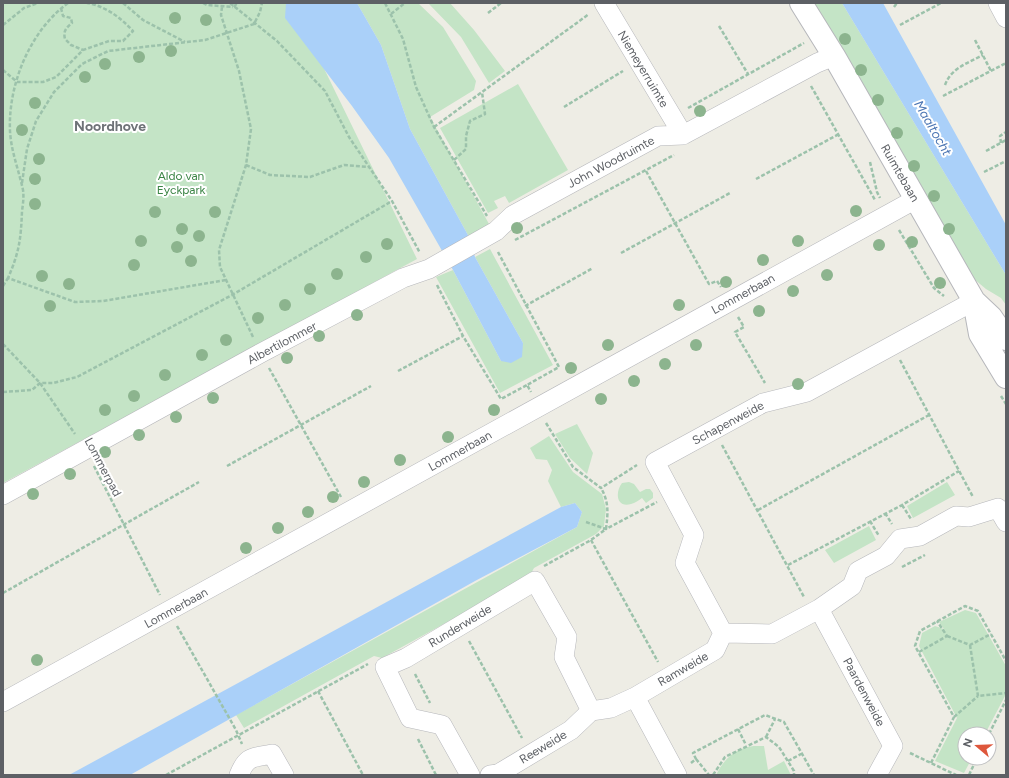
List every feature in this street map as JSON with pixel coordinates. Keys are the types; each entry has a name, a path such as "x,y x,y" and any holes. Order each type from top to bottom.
{"street":[{"name":"Niemeyerruimte","path":"604,3 672,116 681,143"},
{"name":"Ruimtebaan","path":"801,3 834,56 974,301 991,317 1006,339"},
{"path":"998,3 1006,18"},
{"name":"John Woodruimte","path":"497,240 513,215 658,136 681,143 803,71 834,56"},
{"name":"Lommerbaan","path":"3,702 350,513 916,199"},
{"name":"Albertilommer","path":"3,495 261,353 403,278 497,240"},
{"path":"974,301 980,334 1002,384"},
{"name":"Schapenweide","path":"655,462 763,403 807,392 974,301"},
{"path":"655,462 694,535 685,563 722,633 772,634 816,610 852,586 858,571 886,556 900,539 920,536 956,516 969,518 998,508 1006,522"},
{"path":"535,581 567,637 564,657 591,711"},
{"name":"Runderweide","path":"385,667 406,658 535,581"},
{"name":"Paardenweide","path":"816,610 892,744"},
{"name":"Ramweide","path":"591,711 611,708 634,697 715,650 722,633"},
{"path":"385,667 410,718 442,725 470,775"},
{"path":"634,697 677,775"},
{"name":"Reeweide","path":"490,775 498,774 571,730 591,711"},
{"path":"877,775 893,746 892,744"},
{"path":"239,775 244,763 249,759 272,754 284,775"}],"path":[{"path":"3,25 24,8 38,3"},
{"path":"3,286 16,259 21,241 23,193 10,131 13,98 22,66 38,33 61,8 68,3"},
{"path":"3,70 17,82 42,82 56,77 83,50 108,41 123,41 133,31 111,12 98,5 87,3"},
{"path":"123,3 143,20 186,42"},
{"path":"203,3 222,7 234,7"},
{"path":"230,3 276,41 325,91 350,137 369,167 436,265 463,336 501,399 559,367 525,306 497,250 497,240 454,160 434,127 416,87 403,39 385,3"},
{"path":"234,7 237,3"},
{"path":"22,186 27,149 36,121 54,92 82,64 108,50 205,40 254,24 260,12 262,3"},
{"path":"391,14 406,3"},
{"path":"488,13 501,3"},
{"path":"434,127 604,3"},
{"path":"894,7 897,3"},
{"path":"900,24 941,3"},
{"path":"222,7 221,15 239,71 251,129 246,165 219,250 220,266 261,353 350,513"},
{"path":"61,8 63,16 71,18 72,23 66,28 64,33 65,39 83,50"},
{"path":"719,26 748,74"},
{"path":"975,40 991,71"},
{"path":"672,116 805,43"},
{"path":"945,85 948,77 957,68 983,55"},
{"path":"564,107 639,62"},
{"path":"943,96 1006,63"},
{"path":"803,71 886,215 934,288 943,295 954,313"},
{"path":"454,160 466,149 466,136 470,121 485,114 482,92"},
{"path":"1000,143 1000,136 1006,132"},
{"path":"756,179 839,134"},
{"path":"986,151 1006,140"},
{"path":"497,240 646,172 681,143"},
{"path":"869,156 877,192 886,215"},
{"path":"984,172 1006,161"},
{"path":"246,165 270,175 310,177 344,165 369,167"},
{"path":"646,172 709,284 717,281 744,327 736,332 775,400"},
{"path":"620,253 730,193"},
{"path":"3,392 32,390 40,383 53,383 77,377 232,294 392,201"},
{"path":"525,306 593,268"},
{"path":"8,278 75,302 110,300 226,280"},
{"path":"398,371 463,336"},
{"name":"Lommerpad","path":"3,344 40,383 86,450 169,612 236,730"},
{"path":"893,346 982,514"},
{"path":"1002,384 1006,404"},
{"path":"527,385 551,433 573,467 601,488 607,499 608,515 606,529"},
{"path":"227,466 371,386"},
{"path":"758,510 929,415"},
{"path":"714,430 788,565 816,610"},
{"path":"601,488 636,466 655,462"},
{"path":"788,565 902,505 959,471"},
{"path":"3,593 199,482"},
{"path":"535,581 539,569 591,540 606,529 672,495"},
{"path":"586,522 606,529"},
{"path":"591,540 667,678"},
{"path":"900,568 930,552"},
{"path":"954,717 915,646 920,631 965,606 978,611 1006,661"},
{"path":"937,621 947,636 970,645 991,634"},
{"path":"460,626 531,754"},
{"path":"919,652 947,636"},
{"path":"970,645 978,696"},
{"path":"406,658 442,725"},
{"path":"166,775 374,660 385,667"},
{"path":"318,691 363,775"},
{"path":"931,763 954,717 978,696 1006,693"},
{"path":"993,726 1006,700"},
{"path":"709,775 693,753 765,714 784,722 814,775"},
{"path":"410,718 414,731 436,775"},
{"path":"713,775 725,756 766,737 775,718"},
{"path":"738,729 746,745"},
{"path":"766,737 780,747 794,771 794,775"},
{"path":"892,744 956,775"},
{"path":"788,761 802,754"},
{"path":"677,775 696,759"}],"green space":[{"name":"Aldo van Eyckpark","path":"3,3 292,3 417,259 3,483"},
{"path":"357,3 418,3 443,27 476,81 474,90 430,117 489,224 469,237 410,129 381,45"},
{"path":"428,3 450,3 474,30 505,71 489,83 461,37"},
{"path":"814,3 842,3 1006,275 1006,305 1001,298 986,289 974,279 933,217"},
{"path":"518,84 568,170 509,203 505,196 494,201 498,208 488,213 440,128"},
{"path":"490,249 553,365 500,393 436,277 453,270 501,361 523,343 475,257"},
{"path":"577,424 593,453 587,474 570,458 555,434"},
{"path":"549,436 573,472 602,494 606,509 604,526 596,534 534,568 529,577 382,658 374,656 244,728 236,715 577,527 582,512 575,503 561,507 548,481 552,470 547,460 536,459 530,448"},
{"path":"629,482 634,484 640,492 650,489 653,493 653,498 646,503 642,498 631,504 622,504 618,498 618,491 622,483"},
{"path":"947,482 955,495 913,518 907,506"},
{"path":"869,526 876,540 834,563 825,550"},
{"path":"965,610 976,613 1006,666 1006,694 989,726 957,726 957,766 968,766 964,773 935,761 957,718 919,646 922,633 935,626 944,629 939,622"},
{"path":"754,746 764,746 768,770 784,761 791,775 716,775 731,755 741,749"}],"water":[{"path":"286,3 357,3 381,45 410,129 469,237 475,257 523,343 522,357 511,363 501,361 453,270 389,158 352,106 285,18"},
{"name":"Maaltocht","path":"842,3 883,3 1006,225 1006,275"},
{"path":"575,503 582,512 577,527 475,581 130,775 69,775 561,507"}],"district":[{"name":"Noordhove","path":"110,126"}]}
